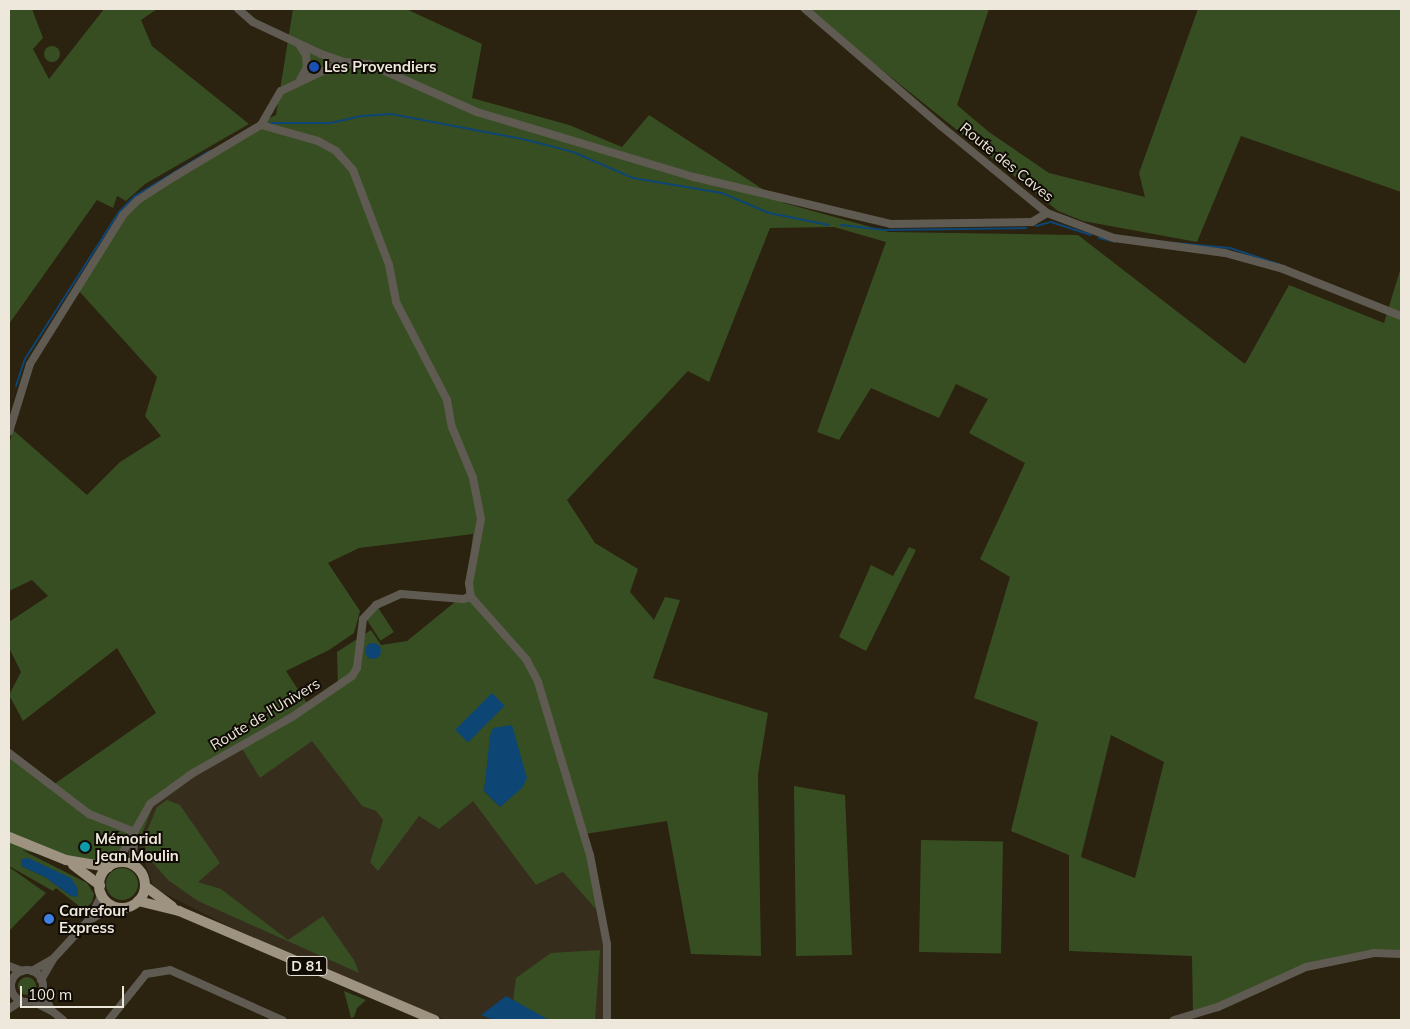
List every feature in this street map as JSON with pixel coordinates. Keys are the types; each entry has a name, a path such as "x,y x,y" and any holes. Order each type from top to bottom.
{"main road":[{"path":"9,837 66,860 112,865 133,864 142,874 145,886 138,901 127,907 114,906 101,889 66,860"},
{"path":"101,889 112,865"},
{"name":"D 81","path":"145,886 179,910"},
{"name":"D 81","path":"138,901 179,910 435,1020"}],"street":[{"path":"238,9 252,22 299,44 344,62 369,64 476,112 666,170 839,214 891,224 1032,222 1047,213"},
{"name":"Route des Caves","path":"805,9 940,126 1047,213 1114,238 1225,253 1283,269 1401,316"},
{"path":"299,44 306,55 307,67 299,80"},
{"path":"9,432 20,387 30,364 123,215 138,200 261,125 281,91 299,80 344,62"},
{"path":"261,125 318,140 336,151 353,170 387,257 396,302 408,330 438,379 473,478 481,519 469,583 471,597 526,659 538,682 590,855 607,944 607,1020"},
{"name":"Route de l'Univers","path":"112,865 134,834 150,804 215,760 292,717 353,675 363,619 376,605 401,594 463,599 471,597"},
{"path":"9,753 90,814 134,834"},
{"name":"Route de l'Univers","path":"133,864 134,834"},
{"path":"88,921 101,889"},
{"path":"52,1011 42,990 41,980 53,959 88,921 114,906"},
{"path":"1174,1020 1218,1007 1306,968 1374,953 1401,954"},
{"path":"9,966 22,971 32,971 53,959"},
{"path":"109,1020 146,974 170,970 282,1020"},
{"path":"22,971 10,980 10,996 21,1001 32,1001 52,1011 63,1020"},
{"path":"32,971 41,980"},
{"path":"32,1001 42,990"},
{"path":"9,1009 21,1001"}],"shaded area":[{"path":"312,740 362,806 376,811 383,820 370,862 419,816 439,828 473,800 536,885 563,872 601,915 610,970 608,1020 446,1020 228,926 154,888 138,844 154,804 194,775 241,747 260,778"}],"green space":[{"path":"32,9 43,38 33,49 49,79 104,9 157,9 141,20 152,46 249,124 145,184 126,201 117,196 113,208 97,200 9,324 9,10"},
{"path":"293,9 406,9 482,44 472,98 569,125 622,147 649,115 784,203 889,232 1078,235 1245,364 1289,285 1384,323 1401,267 1401,952 1366,952 1317,961 1193,1014 1192,956 1069,951 1069,855 1011,831 1038,722 974,698 1010,577 980,559 1025,463 969,433 988,399 956,384 939,418 871,388 839,440 817,432 886,242 834,227 770,228 709,382 688,371 567,500 595,543 638,569 630,592 654,620 665,597 680,600 653,678 768,713 758,774 761,956 691,954 667,821 585,834 601,915 563,872 536,885 473,801 439,829 419,816 378,871 370,862 383,820 376,811 362,806 312,741 260,778 241,747 194,775 154,804 138,844 98,868 22,850 87,883 94,894 92,902 84,910 56,888 53,891 9,866 9,757 50,787 156,713 117,648 23,721 9,695 21,672 9,648 9,622 48,596 32,580 9,591 9,445 13,430 87,495 120,462 161,436 145,416 157,377 79,291 131,208 254,125 276,115","holes":["473,534 466,593 407,641 381,645 371,630 337,652 338,688 310,708 286,671 329,650 354,633 360,611 328,563 359,548","494,728 500,807 484,791","1111,735 1164,762 1135,878 1081,857","21,866 78,889 71,896 45,877"]},
{"path":"806,9 989,9 957,105 989,132 1049,173 1145,197 1139,173 1198,9 1401,9 1401,192 1241,136 1197,242 1083,221 1058,211"},
{"path":"52,46 60,54 52,62 44,54"},
{"path":"909,547 916,550 866,651 839,637 871,565 893,576"},
{"path":"377,606 394,632 380,641 364,615"},
{"path":"794,786 845,795 852,955 796,956"},
{"path":"167,800 180,805 220,863 198,882 221,889 288,940 323,916 354,960 359,973 198,901 168,880 149,858 143,841 157,807"},
{"path":"921,840 1003,841 1001,953 919,952"},
{"path":"9,867 46,893 9,931"},
{"path":"122,868 128,869 133,873 137,878 137,890 133,895 128,899 122,900 116,899 111,895 107,890 106,884 107,878 111,873 116,869"},
{"path":"600,950 595,1020 534,1020 512,1009 516,978 551,953"},
{"path":"27,977 33,980 36,986 33,992 27,995 21,992 18,986 21,980"},
{"path":"344,991 366,1000 357,1008 354,1017 351,1018"}],"water":[{"path":"373,643 379,645 381,651 379,657 373,659 367,657 365,651 367,645"},
{"path":"492,693 505,706 468,742 455,730"},
{"path":"512,725 527,778 522,788 500,807 484,791 490,736 493,728"},
{"path":"28,858 71,878 78,889 77,897 71,896 45,877 21,866 21,859"},
{"path":"506,996 549,1020 493,1020 481,1015"}],"waterway":[{"path":"271,123 331,123 362,116 391,114 527,140 573,152 633,178 722,193 769,213 829,225"},
{"path":"16,386 25,359 119,212 135,196 210,151"},
{"path":"1036,226 1051,222 1091,235"},
{"path":"841,225 885,230 1026,228"},
{"path":"1099,238 1116,242"},
{"path":"1174,243 1230,248 1281,265"}],"place":[{"name":"Les Provendiers","path":"314,67"},
{"name":"Mémorial Jean Moulin","path":"85,847"},
{"name":"Carrefour Express","path":"49,919"}]}
